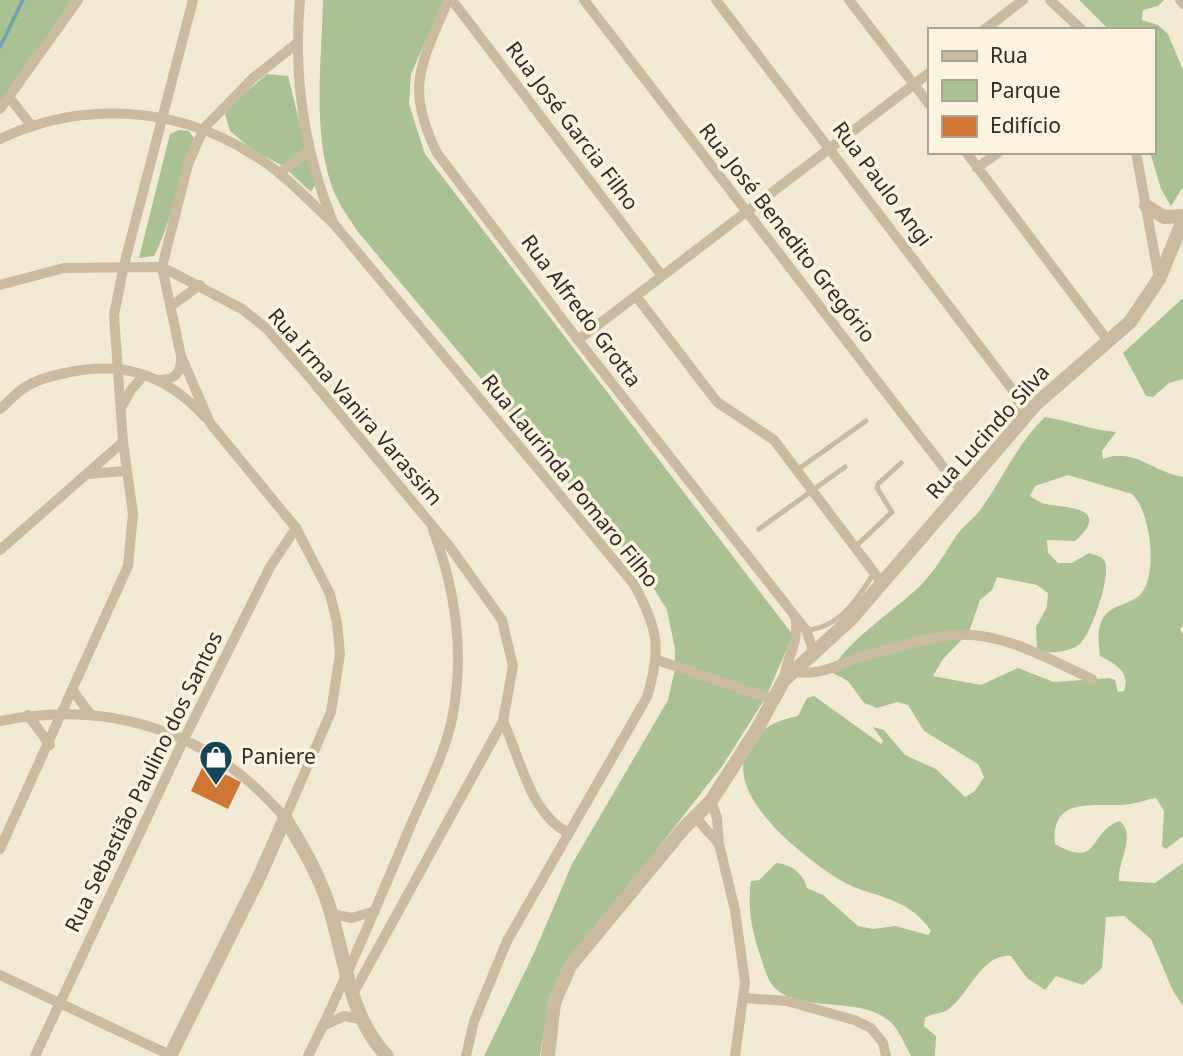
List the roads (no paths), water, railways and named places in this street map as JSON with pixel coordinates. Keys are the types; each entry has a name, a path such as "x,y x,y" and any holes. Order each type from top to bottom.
{"street":[{"path":"0,109 78,0"},
{"path":"0,849 50,745 128,566 133,514 123,442 114,315 124,265 193,0"},
{"name":"Rua Laurinda Pomaro Filho","path":"300,0 296,44 299,92 310,150 334,224"},
{"name":"Rua José Garcia Filho","path":"450,0 662,276"},
{"name":"Rua Alfredo Grotta","path":"450,0 418,74 419,105 427,133 437,153 578,340 806,630"},
{"name":"Rua José Benedito Gregório","path":"584,0 961,490"},
{"name":"Rua Paulo Angi","path":"716,0 1015,393 1023,419"},
{"path":"850,0 928,103"},
{"path":"987,28 1023,0"},
{"path":"1050,0 1080,28"},
{"path":"211,423 181,356 162,267 188,164 204,128 252,79 296,44"},
{"path":"578,340 928,74"},
{"path":"9,97 30,125"},
{"name":"Rua Laurinda Pomaro Filho","path":"0,139 30,125 117,111 162,117 204,128 252,153 279,173 334,224 633,583 650,614 657,660 647,697 507,941 474,1021 466,1056"},
{"path":"279,173 310,150"},
{"path":"967,154 1108,341"},
{"path":"977,168 996,154"},
{"path":"1136,154 1159,279"},
{"path":"1146,206 1164,217 1183,219"},
{"name":"Rua Lucindo Silva","path":"548,1056 554,1003 570,966 710,802 756,731 772,699 789,676 837,633 878,578 961,490 1036,404 1130,322 1159,279 1183,219"},
{"name":"Rua Irma Vanira Varassim","path":"0,285 64,268 124,265 162,267 242,309 266,328 429,521 502,621 513,666 503,721 354,992"},
{"path":"171,306 200,285"},
{"path":"636,296 717,402 774,440 878,578"},
{"path":"158,380 176,376 180,372 181,356"},
{"path":"0,409 25,386 53,375 117,367 158,380 187,397 296,528 330,594 340,654 331,712 260,875 171,1056 0,975"},
{"path":"122,406 144,375"},
{"path":"187,397 194,394 196,388"},
{"name":"Rua Paulo Angi","path":"1015,393 1036,404"},
{"path":"0,551 123,442"},
{"path":"85,474 126,471"},
{"path":"308,1056 375,911 445,745 454,709 458,631 449,576 429,521"},
{"name":"Rua Sebastião Paulino dos Santos","path":"35,1056 184,739 270,567 296,528"},
{"path":"796,619 796,643 786,666 789,676 814,674 867,655 954,635 974,635 997,639 1092,679"},
{"path":"806,630 816,635 837,633"},
{"path":"806,630 812,647 811,657"},
{"path":"657,660 772,699"},
{"path":"73,691 91,715"},
{"path":"0,721 64,712 163,730 225,761 264,794 285,818 308,856 331,914 359,1018 372,1040 387,1056"},
{"path":"28,715 50,745"},
{"path":"503,721 538,807 552,824 568,833"},
{"path":"710,802 717,818 719,844 734,910 744,998 735,1056"},
{"path":"695,817 719,844"},
{"path":"331,914 352,918 375,911"},
{"path":"744,998 787,1000 854,1020 872,1028 883,1043 887,1056"},
{"path":"323,1026 344,1016 359,1018"}],"lane":[{"path":"797,470 866,421"},
{"path":"855,547 892,512 877,488 901,463"},
{"path":"760,529 845,467"},
{"path":"806,630 821,628 841,616 878,578"}],"waterway":[{"path":"0,47 23,0"}],"place":[{"name":"Paniere","path":"216,787"}]}
